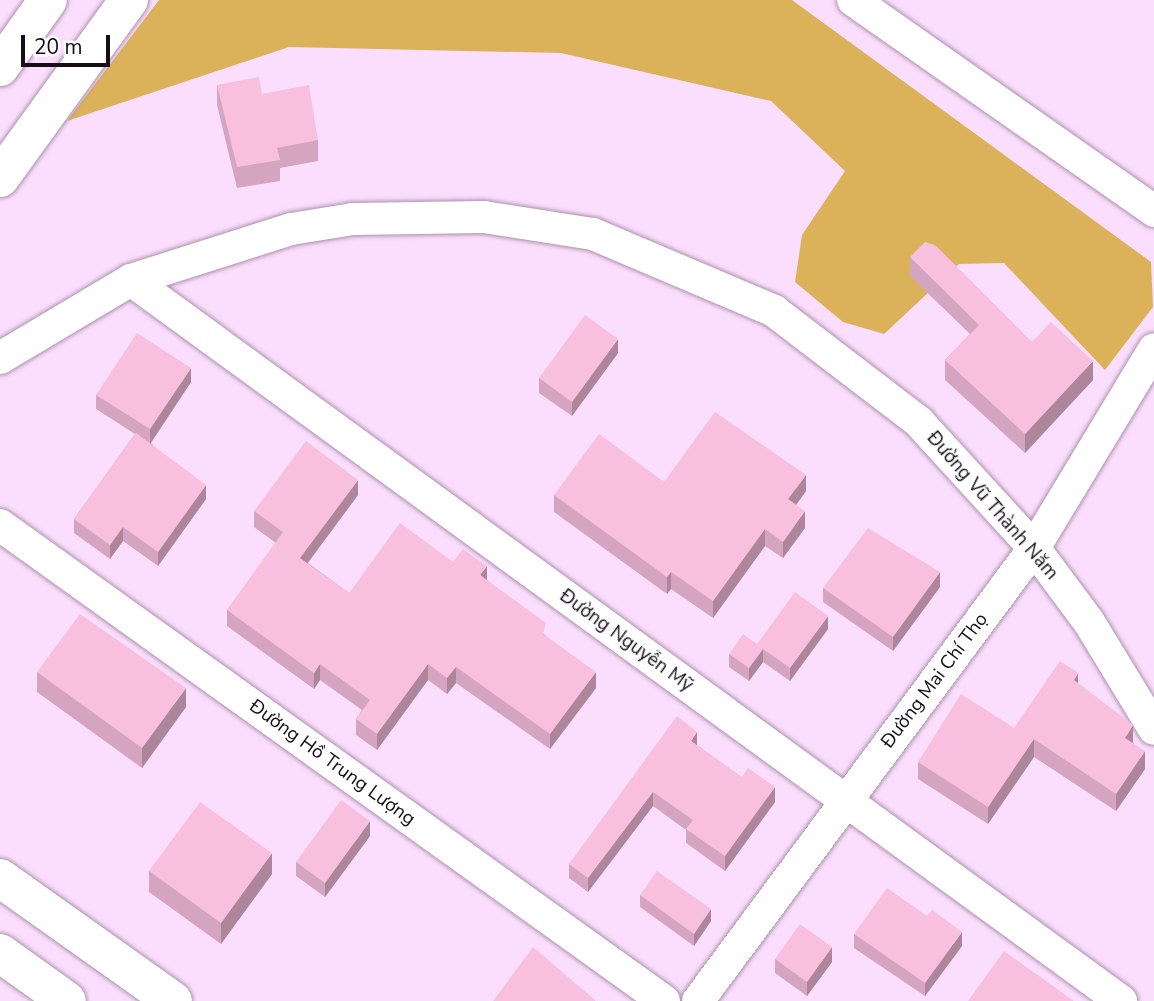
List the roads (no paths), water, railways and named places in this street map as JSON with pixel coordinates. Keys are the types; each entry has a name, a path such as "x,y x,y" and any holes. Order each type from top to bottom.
{"street":[{"path":"0,67 48,0"},
{"path":"0,178 128,0"},
{"path":"852,0 1154,212"},
{"name":"Đường Vũ Thành Năm","path":"0,358 131,280 291,229 353,219 484,217 593,234 711,280 818,339 919,422 1034,548 1089,622 1154,729"},
{"name":"Đường Nguyễn Mỹ","path":"131,280 1121,1001"},
{"name":"Đường Mai Chí Thọ","path":"698,1001 1034,548 1154,349"},
{"name":"Đường Hồ Trung Lượng","path":"0,525 664,1001"},
{"path":"0,878 173,1001"},
{"path":"0,953 67,1001"}]}
